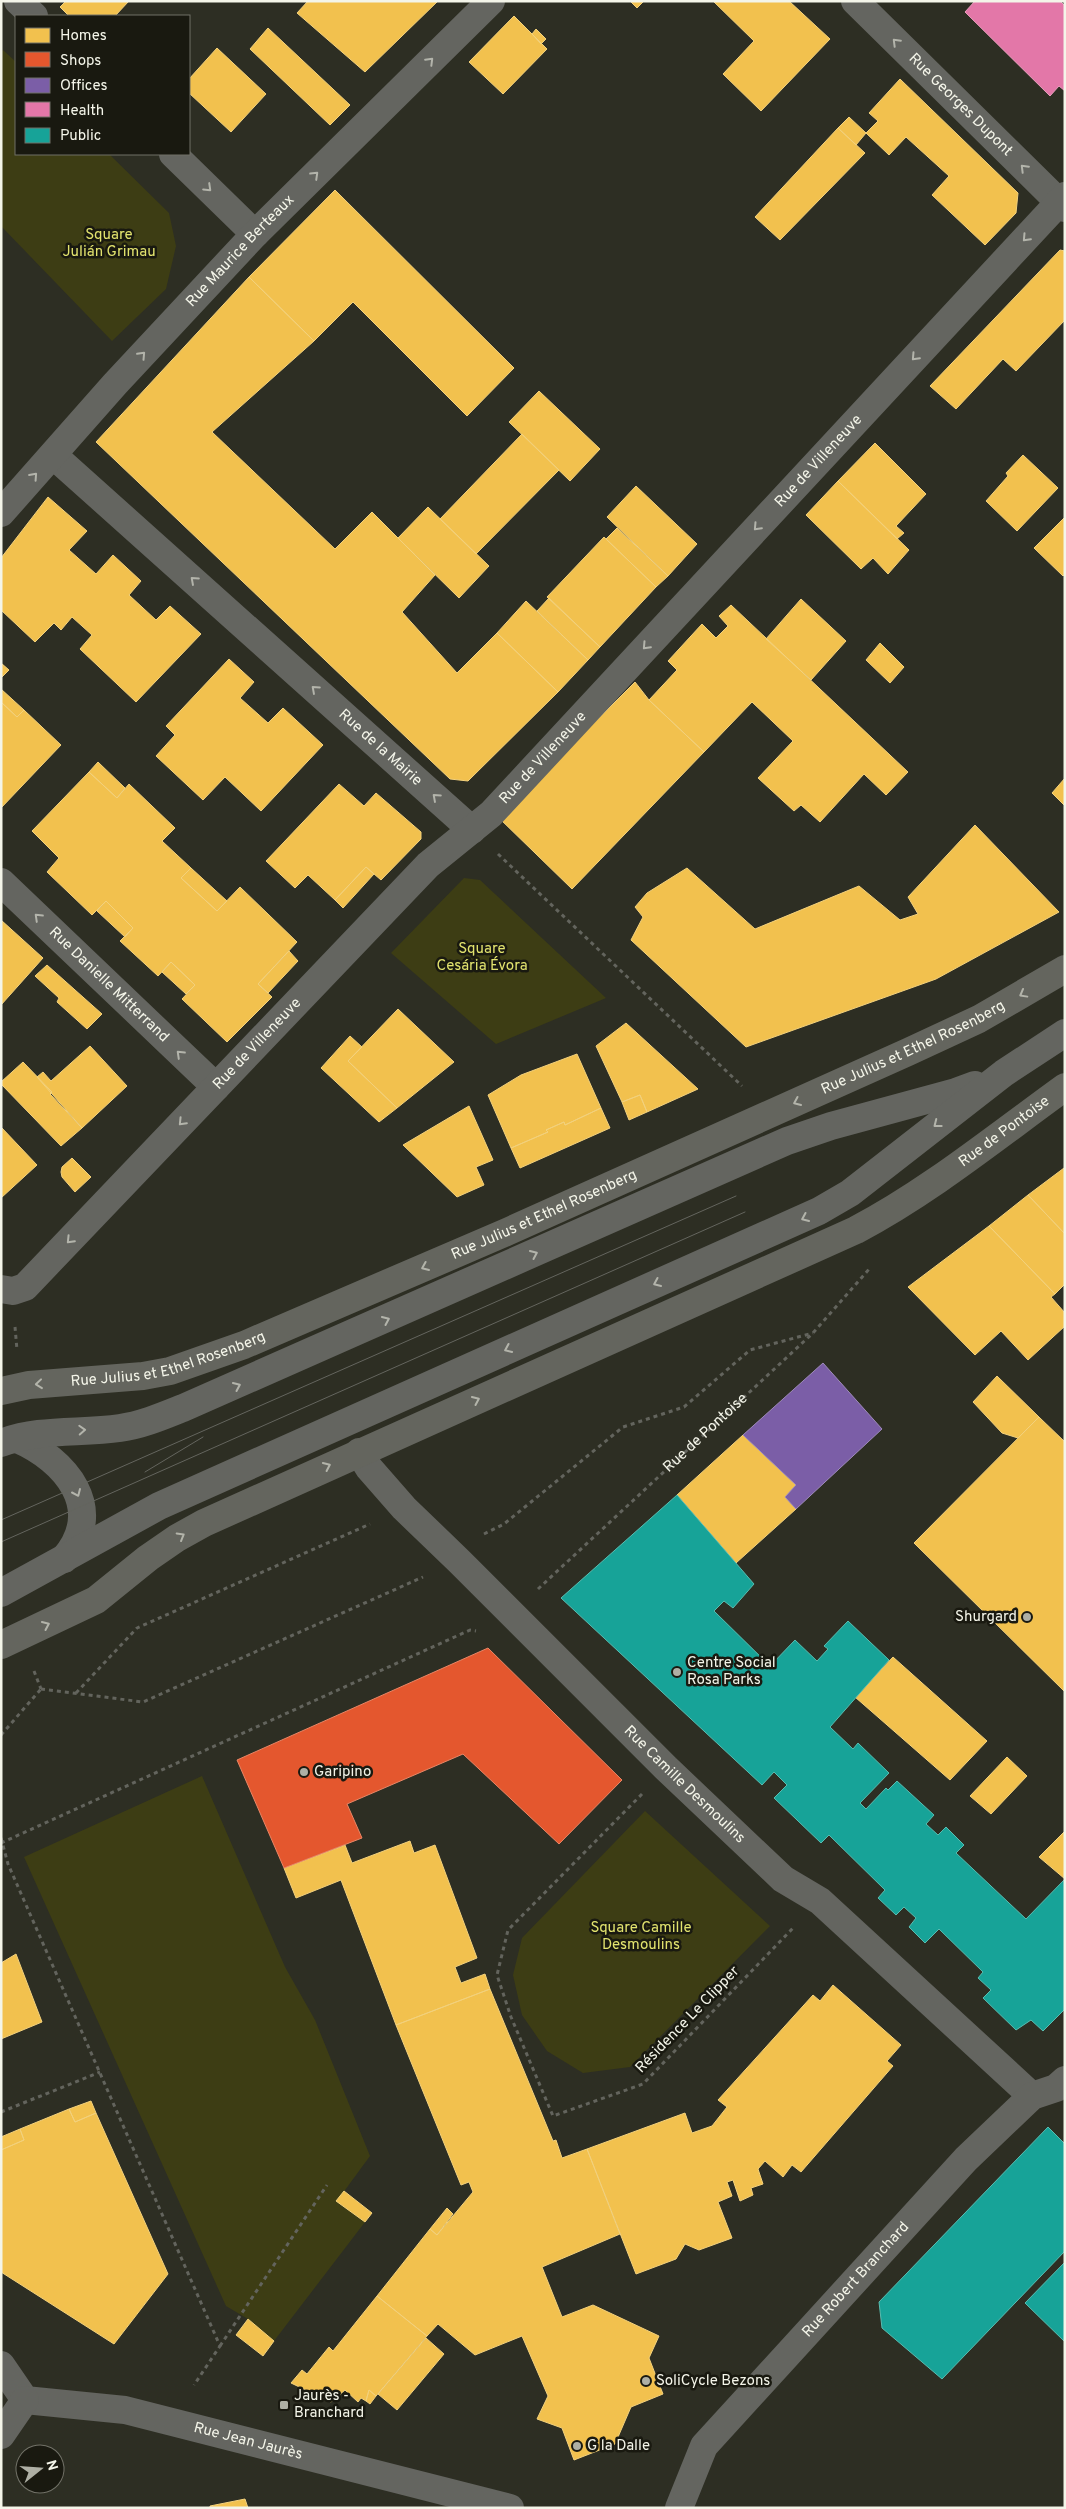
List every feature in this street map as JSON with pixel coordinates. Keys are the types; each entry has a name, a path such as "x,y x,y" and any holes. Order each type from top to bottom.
{"main road":[{"name":"Rue Julius et Ethel Rosenberg","path":"1,1391 29,1385 143,1376 194,1364 509,1231 774,1112 979,1019 1065,969"},
{"name":"Rue de Pontoise","path":"359,1452 880,1218 1065,1087"},
{"path":"1,1645 96,1600 177,1538 359,1452"}],"street":[{"path":"18,1 33,15"},
{"name":"Rue Maurice Berteaux","path":"1,513 115,384 255,234 491,1"},
{"name":"Rue Georges Dupont","path":"855,1 1063,202"},
{"path":"174,155 255,234"},
{"name":"Rue de Villeneuve","path":"1,1289 13,1291 25,1287 428,865 490,814 1063,202"},
{"name":"Rue de la Mairie","path":"53,455 472,830"},
{"name":"Rue Danielle Mitterrand","path":"1,882 216,1087"},
{"path":"1,1593 159,1506 819,1212 850,1193 1004,1073 1065,1033"},
{"path":"9,1441 59,1431 119,1428 135,1425 183,1408 787,1141 831,1126 956,1092 1004,1073"},
{"path":"9,1441 37,1448 59,1464 79,1498 82,1506 82,1526 74,1548 63,1560"},
{"name":"Rue Camille Desmoulins","path":"359,1452 369,1468 404,1508 666,1768 783,1880 820,1901 1032,2096"},
{"name":"Rue Robert Branchard","path":"679,2508 704,2446 966,2159 1032,2096 1056,2088 1065,2080"},
{"path":"1,2365 25,2400 1,2435"},
{"name":"Rue Jean Jaurès","path":"25,2400 125,2410 510,2508"}],"path":[{"path":"472,830 740,1084 774,1112"},
{"name":"Rue de Pontoise","path":"534,1592 813,1333 870,1268"},
{"path":"481,1536 504,1524 623,1427 684,1406 750,1350 813,1333"},
{"path":"76,1693 137,1628 376,1521"},
{"path":"1,1735 41,1689 143,1702 426,1577"},
{"path":"220,2346 8,1864 2,1841 470,1630 485,1631"},
{"name":"Résidence Le Clipper","path":"666,1768 508,1930 497,1975 511,2017 553,2116 643,2084 782,1938 820,1901"},
{"path":"1,2112 100,2072"},
{"path":"194,2386 327,2185"}],"green space":[{"name":"Square Julián Grimau","path":"3,50 15,61 15,155 110,155 169,213 176,246 166,289 112,341 1,226 1,52"},
{"name":"Square Cesária Évora","path":"464,878 480,880 606,998 496,1044 391,953"},
{"path":"202,1776 285,1967 315,2020 370,2156 337,2201 365,2222 274,2341 248,2319 226,2306 24,1857"},
{"name":"Square Camille Desmoulins","path":"645,1811 770,1926 630,2067 583,2073 547,2051 522,2015 513,1975 522,1938"}],"building: Homes":[{"path":"66,1 129,1 116,15 68,15 60,7"},
{"path":"308,1 438,1 365,72 297,13"},
{"path":"630,1 644,1 637,8"},
{"path":"713,1 789,1 830,39 761,111 723,74 754,41"},
{"path":"514,16 547,49 503,94 469,62"},
{"path":"268,28 350,105 330,125 250,49"},
{"path":"536,29 546,39 541,44 532,34"},
{"path":"217,48 266,94 231,132 190,94 190,78"},
{"path":"900,79 1018,193 1016,213 985,245 932,195 949,176 906,137 889,155 866,133 878,121 869,113"},
{"path":"849,117 866,133 856,145 838,128"},
{"path":"838,128 865,153 780,240 755,217"},
{"path":"335,190 514,368 467,416 353,302 314,341 249,277"},
{"path":"1060,250 1065,251 1065,320 1016,371 1003,359 956,409 930,386"},
{"path":"249,277 314,341 212,432 335,549 372,512 435,575 402,612 457,673 497,633 558,692 468,781 450,779 96,442"},
{"path":"539,391 600,449 570,481 509,422"},
{"path":"522,434 559,470 476,554 440,519"},
{"path":"875,443 926,494 896,526 904,533 897,539 838,481"},
{"path":"1023,455 1058,488 1017,531 986,501 1008,476 1006,473"},
{"path":"838,481 909,550 888,574 873,558 861,569 806,515"},
{"path":"636,486 697,544 668,576 607,517"},
{"path":"48,497 87,531 69,550 96,574 113,555 141,581 129,595 156,620 170,606 201,634 136,702 80,649 92,635 72,617 61,630 54,623 35,642 1,610 1,558"},
{"path":"428,507 489,566 459,598 398,538"},
{"path":"1065,517 1065,574 1063,576 1034,548"},
{"path":"617,528 668,576 656,587 606,539"},
{"path":"604,537 656,587 600,647 547,597"},
{"path":"549,598 600,647 588,660 537,611"},
{"path":"801,599 846,641 811,680 766,639"},
{"path":"526,601 588,660 558,692 497,633"},
{"path":"731,605 908,772 886,795 864,774 820,822 801,805 794,811 758,778 793,741 752,702 704,752 649,700 677,670 668,661 702,624 716,638 728,626 719,616"},
{"path":"880,643 904,667 890,683 866,660"},
{"path":"229,659 254,682 240,698 268,723 283,708 323,745 261,811 225,777 203,800 156,756 175,735 166,726"},
{"path":"1,663 9,670 1,678"},
{"path":"635,682 649,700 704,752 572,889 499,818"},
{"path":"1,689 24,710 17,717 1,702"},
{"path":"1,702 17,717 24,710 61,745 1,808"},
{"path":"98,762 125,788 117,798 89,772"},
{"path":"89,772 117,798 129,784 175,828 162,841 191,868 181,878 217,911 240,887 297,942 258,984 272,997 227,1042 182,999 195,985 171,962 158,976 120,941 133,928 106,901 92,915 47,872 59,858 32,831"},
{"path":"1065,778 1065,806 1052,793"},
{"path":"339,784 364,806 376,793 421,832 421,839 381,880 366,867 335,900 308,875 295,888 266,861"},
{"path":"975,825 1059,912 936,979 746,1047 631,940 643,917 635,907 647,893 687,868 755,929 859,886 900,920 918,914 908,897"},
{"path":"366,867 374,874 343,908 335,900"},
{"path":"191,868 227,901 217,911 181,878"},
{"path":"106,901 133,928 125,937 97,911"},
{"path":"1,920 43,958 1,1005"},
{"path":"289,951 298,961 268,993 258,984"},
{"path":"171,962 195,985 186,994 162,972"},
{"path":"47,965 102,1014 87,1029 57,1002 59,998 35,976"},
{"path":"398,1009 454,1062 397,1108 348,1061"},
{"path":"626,1023 698,1089 647,1112 640,1095 622,1102 596,1046"},
{"path":"350,1036 362,1047 348,1061 397,1108 379,1122 321,1068"},
{"path":"90,1046 127,1086 82,1128 37,1077 43,1072 51,1081"},
{"path":"577,1054 601,1108 565,1125 564,1122 546,1130 548,1132 511,1148 488,1095 521,1075"},
{"path":"23,1062 52,1092 50,1094 82,1128 61,1146 1,1084"},
{"path":"640,1095 647,1112 629,1120 622,1102"},
{"path":"469,1106 493,1160 476,1167 484,1185 457,1197 403,1145"},
{"path":"601,1108 610,1128 520,1168 511,1148 548,1132 546,1130 564,1122 565,1125"},
{"path":"1,1127 37,1165 1,1198"},
{"path":"72,1158 91,1177 75,1192 62,1177 61,1172 62,1167"},
{"path":"1065,1169 1065,1234 1028,1195"},
{"path":"1028,1195 1065,1234 1065,1284 1055,1294 989,1226"},
{"path":"989,1226 1055,1294 1051,1297 1065,1313 1065,1326 1028,1360 1001,1331 975,1355 908,1287"},
{"path":"997,1376 1039,1417 1018,1438 1002,1433 973,1402"},
{"name":"Shurgard","path":"1039,1417 1065,1442 1065,1692 914,1543"},
{"path":"743,1435 796,1485 785,1497 796,1509 736,1563 677,1495"},
{"path":"893,1657 987,1741 950,1780 855,1697"},
{"path":"1007,1757 1027,1776 991,1814 970,1796"},
{"path":"1065,1831 1065,1879 1039,1857"},
{"path":"410,1841 414,1853 435,1845 477,1958 455,1967 461,1983 485,1974 490,1989 396,2025 341,1880 296,1898 284,1868 345,1845 352,1863"},
{"path":"16,1954 42,2022 1,2039 1,1963"},
{"path":"833,1985 901,2045 887,2061 893,2066 801,2172 792,2165 783,2177 765,2161 758,2169 763,2184 751,2188 753,2195 740,2201 733,2180 727,2182 732,2196 718,2202 732,2238 699,2250 685,2244 676,2259 636,2274 587,2149 685,2113 692,2133 712,2126 727,2107 718,2100 813,1995 820,2001"},
{"path":"490,1989 553,2141 556,2140 562,2158 587,2149 620,2234 542,2267 562,2317 593,2305 659,2336 649,2358 663,2394 631,2407 615,2444 574,2460 562,2428 537,2419 548,2396 522,2336 475,2355 438,2324 427,2336 377,2296 430,2229 437,2235 473,2192 469,2182 461,2185 396,2025"},
{"path":"91,2101 96,2113 75,2122 69,2109"},
{"path":"69,2109 75,2122 96,2113 168,2274 114,2344 1,2272 1,2150 24,2140 20,2129"},
{"path":"20,2129 24,2140 1,2150 1,2137"},
{"path":"344,2191 372,2213 365,2222 336,2201"},
{"path":"447,2208 453,2214 437,2235 430,2229"},
{"path":"377,2296 427,2336 376,2396 369,2390 366,2401 361,2398 358,2402 345,2390 331,2402 291,2383 302,2370 307,2374 329,2347 333,2351"},
{"path":"248,2319 274,2341 263,2356 236,2335"},
{"path":"426,2338 444,2354 397,2410 378,2394"},
{"path":"369,2390 376,2396 370,2404 366,2401"},
{"path":"245,2499 248,2508 210,2508 210,2506"}],"building: Shops":[{"path":"488,1648 622,1780 559,1844 463,1754 347,1804 362,1838 284,1868 237,1760"}],"building: Offices":[{"path":"823,1363 882,1429 796,1509 785,1497 796,1485 743,1435"}],"building: Health":[{"path":"975,1 1060,1 1065,6 1065,91 1059,86 1050,96 965,12"}],"building: Public":[{"path":"677,1495 754,1584 733,1608 724,1601 714,1611 770,1666 795,1640 817,1661 828,1649 824,1646 848,1621 889,1660 830,1727 853,1749 858,1743 889,1773 860,1803 866,1809 886,1788 888,1790 897,1781 934,1815 926,1824 938,1835 946,1827 964,1845 956,1853 1026,1919 1065,1879 1065,2009 1043,2031 1031,2020 1016,2030 983,1998 991,1990 978,1978 983,1972 939,1929 925,1943 909,1927 916,1918 904,1907 896,1915 878,1898 885,1890 829,1835 821,1843 774,1798 787,1785 774,1772 762,1785 561,1598"},
{"path":"1048,2127 1065,2144 1065,2251 942,2379 882,2328 879,2302"},
{"path":"1065,2262 1065,2342 1025,2303"}],"tram line":[{"path":"1,1520 736,1196"},
{"path":"1,1542 745,1212"},
{"path":"145,1472 203,1437"}],"place":[{"name":"Shurgard","path":"1027,1617"},
{"name":"Centre Social Rosa Parks","path":"677,1672"},
{"name":"Garipino","path":"304,1772"},
{"name":"SoliCycle Bezons","path":"646,2381"},
{"name":"Jaurès - Branchard","path":"284,2405"},
{"name":"G la Dalle","path":"577,2446"}]}
